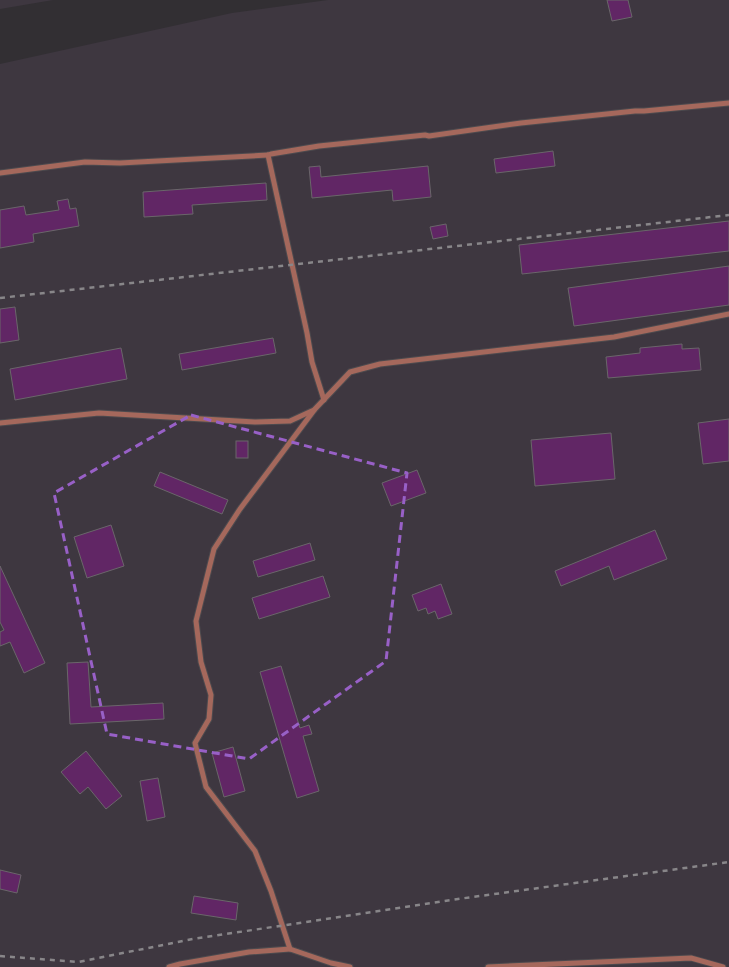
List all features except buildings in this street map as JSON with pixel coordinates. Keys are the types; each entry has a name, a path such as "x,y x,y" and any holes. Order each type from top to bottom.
{"lane":[{"path":"0,173 84,162 120,163 268,155 319,146 425,135 429,136 521,123 729,103"},
{"path":"268,155 312,362 324,400"},
{"path":"290,949 272,891 255,851 206,787 195,744 209,719 211,695 201,662 196,621 214,549 240,509 315,409 350,372 380,364 614,337 729,314"},
{"path":"0,423 99,413 255,422 290,421 315,409"},
{"path":"169,967 249,952 290,949 330,963 350,967"},
{"path":"488,967 691,958 723,967"}],"highlighted area":[{"path":"191,415 407,473 386,661 249,759 107,734 54,493"}],"shaded area":[{"path":"0,0 53,0 0,9"},
{"path":"328,0 729,0 729,967 0,967 0,64 232,13"}],"railway":[{"path":"0,298 729,215"},
{"path":"0,956 78,962 193,939 458,899 729,862"}]}
